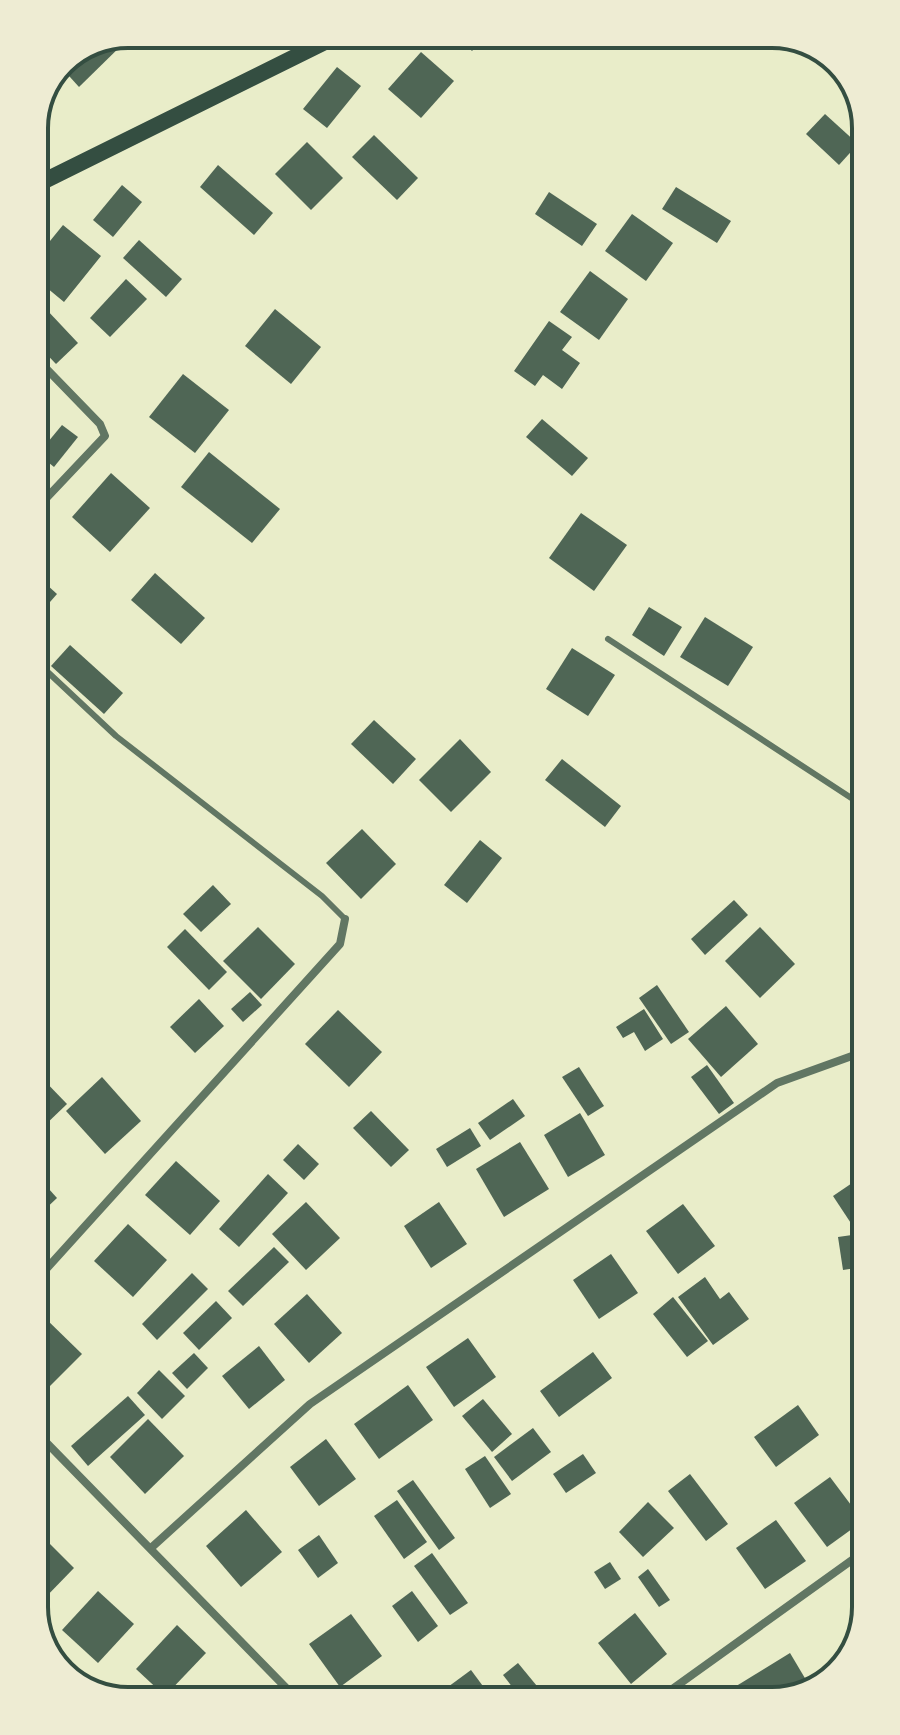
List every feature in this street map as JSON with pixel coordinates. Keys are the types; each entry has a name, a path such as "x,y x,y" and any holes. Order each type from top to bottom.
{"main road":[{"path":"48,179 313,48"}],"street":[{"path":"48,370 100,424 105,436 48,496"},
{"path":"48,1267 340,944 345,919"},
{"path":"151,1548 310,1404 777,1083 852,1056"},
{"path":"48,1444 285,1687"},
{"path":"675,1687 852,1560"}],"lane":[{"path":"608,639 852,798"},
{"path":"48,672 116,736 285,867 345,919"}],"building":[{"path":"118,49 79,87 68,75 75,68 103,52"},
{"path":"421,52 454,81 421,118 388,89"},
{"path":"337,67 361,86 327,128 303,109"},
{"path":"825,114 852,139 852,151 839,165 806,134"},
{"path":"374,135 418,178 397,200 352,157"},
{"path":"307,142 343,178 311,210 275,174"},
{"path":"218,165 273,213 254,235 200,187"},
{"path":"122,185 142,202 113,237 93,220"},
{"path":"676,187 731,221 717,243 662,209"},
{"path":"549,192 597,224 582,246 535,214"},
{"path":"632,214 673,243 646,281 605,251"},
{"path":"63,225 101,256 64,302 48,289 48,243"},
{"path":"139,240 182,279 166,297 123,258"},
{"path":"590,271 628,299 599,340 560,312"},
{"path":"126,279 147,299 110,337 90,318"},
{"path":"275,309 321,347 291,384 245,346"},
{"path":"48,311 78,343 56,364 48,356"},
{"path":"549,321 572,337 562,350 580,363 562,389 543,375 535,386 514,371"},
{"path":"183,374 229,410 195,453 149,417"},
{"path":"542,419 588,458 572,476 526,437"},
{"path":"62,425 78,437 54,467 48,462 48,442"},
{"path":"209,452 280,509 252,543 181,487"},
{"path":"111,473 150,508 110,552 72,517"},
{"path":"581,513 627,545 594,591 549,558"},
{"path":"155,573 205,618 181,644 131,600"},
{"path":"48,586 57,594 48,604"},
{"path":"649,607 682,627 664,656 632,635"},
{"path":"705,617 753,647 728,686 680,657"},
{"path":"70,645 123,693 104,714 51,666"},
{"path":"572,648 615,675 588,716 546,689"},
{"path":"374,720 416,759 393,784 351,744"},
{"path":"460,739 491,772 451,812 419,780"},
{"path":"562,759 621,806 605,827 545,780"},
{"path":"362,829 396,864 361,899 326,863"},
{"path":"480,840 502,858 467,903 444,885"},
{"path":"213,885 231,904 201,932 183,914"},
{"path":"734,900 748,915 705,955 691,939"},
{"path":"258,927 295,964 261,999 223,961"},
{"path":"760,927 795,964 760,998 725,961"},
{"path":"185,929 227,972 209,990 167,947"},
{"path":"657,985 689,1032 671,1044 639,998"},
{"path":"250,992 262,1005 243,1022 231,1009"},
{"path":"199,999 224,1026 195,1053 170,1027"},
{"path":"726,1006 758,1044 721,1077 688,1039"},
{"path":"644,1009 663,1039 645,1051 634,1032 623,1038 616,1027"},
{"path":"338,1010 382,1052 349,1087 305,1044"},
{"path":"707,1065 734,1103 719,1114 691,1077"},
{"path":"579,1067 604,1106 588,1116 562,1077"},
{"path":"102,1077 141,1121 105,1154 66,1111"},
{"path":"48,1084 67,1104 48,1122"},
{"path":"513,1099 525,1116 490,1140 478,1123"},
{"path":"371,1111 409,1150 391,1167 353,1128"},
{"path":"580,1113 605,1155 568,1177 544,1135"},
{"path":"470,1128 481,1146 447,1167 436,1149"},
{"path":"520,1142 549,1189 504,1217 476,1169"},
{"path":"298,1144 319,1164 304,1180 283,1160"},
{"path":"176,1161 220,1201 190,1235 145,1195"},
{"path":"268,1174 288,1193 239,1247 219,1229"},
{"path":"852,1183 852,1225 833,1196"},
{"path":"48,1188 57,1198 48,1206"},
{"path":"306,1202 340,1238 306,1270 272,1234"},
{"path":"439,1202 467,1244 431,1268 404,1226"},
{"path":"683,1204 715,1246 678,1274 646,1231"},
{"path":"128,1224 167,1260 133,1297 94,1261"},
{"path":"852,1235 852,1269 843,1270 838,1237"},
{"path":"274,1247 289,1262 243,1306 228,1291"},
{"path":"611,1254 638,1293 599,1319 573,1280"},
{"path":"192,1273 208,1289 157,1340 142,1324"},
{"path":"705,1277 720,1299 729,1292 749,1319 713,1345 678,1297"},
{"path":"307,1294 342,1333 309,1363 274,1324"},
{"path":"673,1297 708,1341 687,1357 653,1314"},
{"path":"216,1301 232,1318 199,1350 183,1333"},
{"path":"48,1321 82,1354 48,1388"},
{"path":"468,1338 496,1377 454,1407 426,1367"},
{"path":"259,1346 285,1380 249,1409 222,1376"},
{"path":"593,1352 612,1378 559,1417 540,1391"},
{"path":"194,1353 208,1368 187,1389 172,1373"},
{"path":"159,1370 185,1396 162,1419 137,1393"},
{"path":"408,1385 433,1420 379,1459 354,1424"},
{"path":"128,1396 145,1415 88,1466 71,1446"},
{"path":"483,1399 512,1434 492,1452 462,1416"},
{"path":"798,1405 819,1435 776,1467 754,1437"},
{"path":"148,1419 184,1456 145,1494 110,1457"},
{"path":"533,1428 551,1452 512,1481 494,1457"},
{"path":"326,1439 356,1479 319,1506 290,1467"},
{"path":"583,1454 596,1473 566,1493 553,1474"},
{"path":"485,1456 511,1494 490,1508 465,1469"},
{"path":"690,1474 728,1524 706,1541 668,1491"},
{"path":"830,1477 852,1506 852,1529 827,1547 794,1503"},
{"path":"413,1480 455,1538 439,1550 397,1491"},
{"path":"397,1500 427,1542 404,1559 374,1516"},
{"path":"648,1502 674,1528 643,1557 619,1532"},
{"path":"246,1510 282,1552 241,1587 206,1546"},
{"path":"776,1520 806,1561 765,1589 736,1548"},
{"path":"319,1535 338,1563 318,1578 298,1550"},
{"path":"48,1542 74,1568 48,1595"},
{"path":"432,1553 468,1603 450,1615 414,1566"},
{"path":"610,1562 621,1579 605,1589 594,1572"},
{"path":"648,1569 670,1600 659,1607 638,1577"},
{"path":"98,1591 134,1624 98,1663 62,1630"},
{"path":"412,1591 438,1626 418,1642 392,1606"},
{"path":"635,1613 667,1654 631,1684 598,1643"},
{"path":"351,1614 382,1656 340,1687 309,1644"},
{"path":"177,1625 206,1653 174,1687 155,1687 136,1669"},
{"path":"790,1653 806,1679 772,1687 735,1687"},
{"path":"518,1663 538,1687 512,1687 503,1675"},
{"path":"471,1670 484,1687 448,1687"}]}
